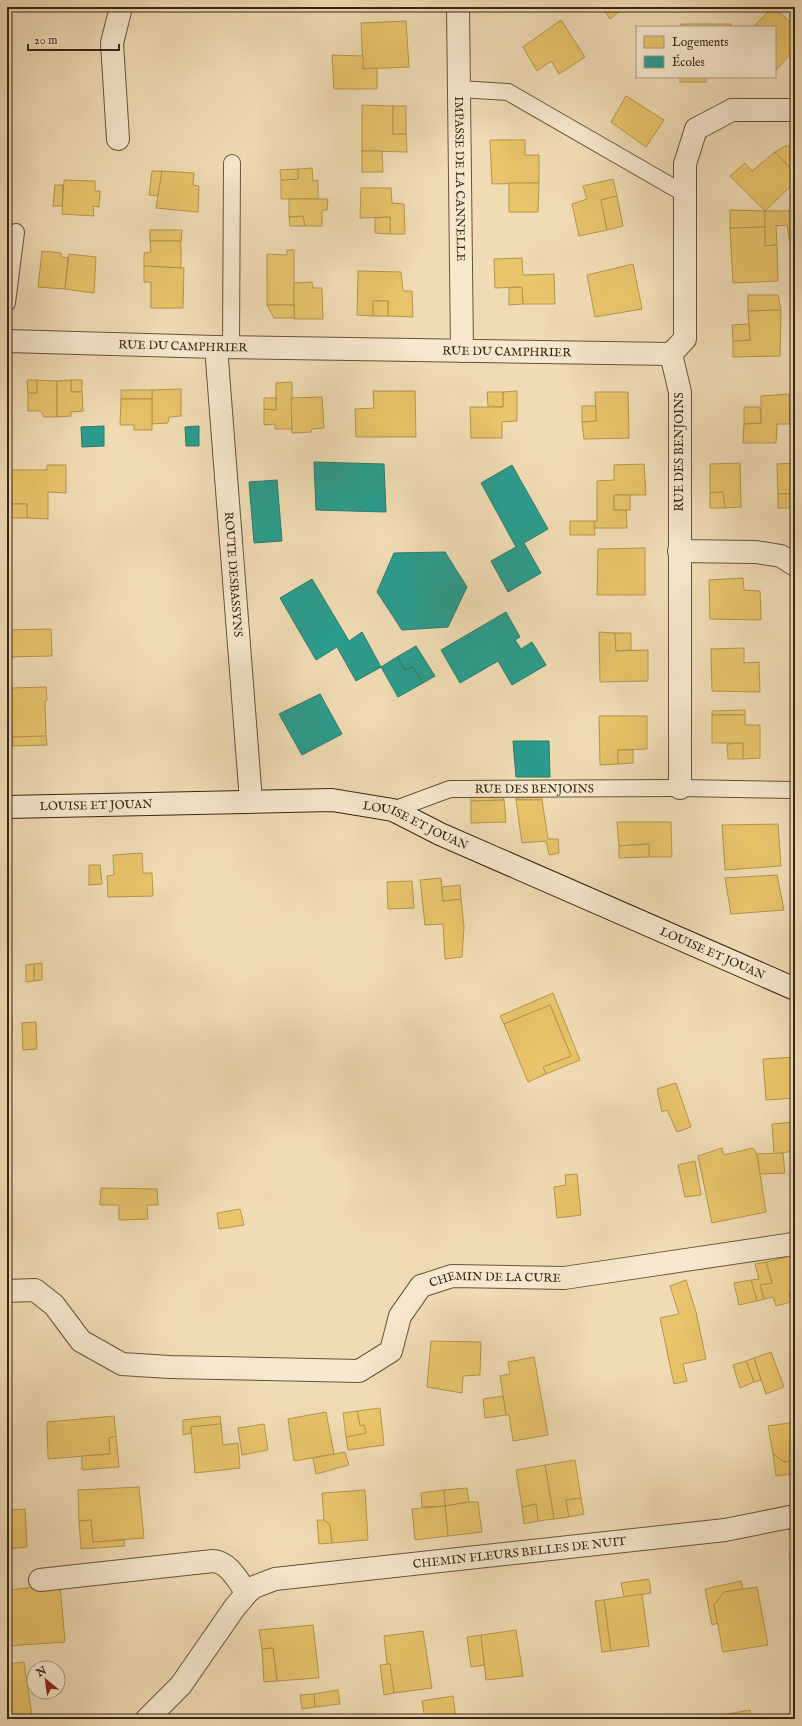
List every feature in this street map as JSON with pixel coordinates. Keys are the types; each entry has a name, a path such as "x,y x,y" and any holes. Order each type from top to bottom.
{"street":[{"path":"118,139 112,43 121,7"},
{"name":"IMPASSE DE LA CANNELLE","path":"458,7 462,351"},
{"path":"671,354 685,339 685,164 696,129 732,110 795,110"},
{"name":"RUE DU CAMPHRIER","path":"7,341 224,347 671,354"},
{"name":"ROUTE DESBASSYNS","path":"224,347 251,801"},
{"name":"RUE DES BENJOINS","path":"671,354 680,392 680,788"},
{"path":"679,551 756,552 781,556 795,565"},
{"name":"LOUISE ET JOUAN","path":"7,807 332,800 393,810 440,834 795,989"},
{"name":"CHEMIN DE LA CURE","path":"7,1291 36,1290 54,1305 81,1341 122,1364 170,1367 359,1371 392,1351 400,1316 421,1286 452,1276 564,1278 793,1244 795,1242"},
{"name":"CHEMIN FLEURS BELLES DE NUIT","path":"147,1719 181,1685 235,1607 254,1586 275,1579 725,1530 795,1516"},
{"path":"40,1580 213,1561 221,1562 227,1567 248,1593"}],"lane":[{"path":"459,89 508,92 685,194"},
{"path":"224,347 232,164"},
{"path":"7,303 16,232"},
{"name":"RUE DES BENJOINS","path":"393,810 450,789 680,788 795,790"}],"building: Logements":[{"path":"602,7 625,7 610,19"},
{"path":"773,7 795,26 795,49 776,70 776,26 754,26"},
{"path":"561,20 585,57 559,74 551,61 537,71 523,47"},
{"path":"406,21 409,67 363,69 361,23"},
{"path":"681,24 731,24 732,26 681,26"},
{"path":"332,55 363,56 363,69 377,68 377,89 334,89"},
{"path":"680,78 706,78 706,82 680,82"},
{"path":"626,96 664,120 646,147 611,122"},
{"path":"362,105 393,106 393,134 406,134 407,152 362,151"},
{"path":"393,106 406,106 406,134 393,134"},
{"path":"490,140 525,140 525,155 539,155 539,183 492,184"},
{"path":"785,146 795,146 795,173 775,152"},
{"path":"362,151 382,151 383,172 362,172"},
{"path":"775,152 795,173 795,182 765,211 730,176 745,163 752,171"},
{"path":"312,168 313,181 318,180 318,199 281,199 281,180 298,179 298,169"},
{"path":"298,169 298,179 281,180 280,170"},
{"path":"152,171 162,171 158,196 149,195"},
{"path":"162,171 194,173 193,185 199,186 198,212 156,208"},
{"path":"613,179 617,196 601,200 607,230 579,236 572,204 587,199 583,186"},
{"path":"64,180 95,181 95,191 100,191 99,207 93,206 94,216 62,214"},
{"path":"509,183 539,183 538,212 509,212"},
{"path":"55,185 63,185 62,206 53,206"},
{"path":"361,188 391,188 392,203 404,204 405,234 390,234 390,217 360,218"},
{"path":"617,196 623,226 607,230 601,200"},
{"path":"289,199 328,199 327,210 322,210 322,226 305,226 303,216 289,217"},
{"path":"730,210 765,211 765,227 730,228"},
{"path":"765,211 795,211 795,241 790,242 787,225 776,226 777,245 765,246"},
{"path":"303,216 305,226 290,226 289,217"},
{"path":"390,217 390,234 375,233 375,218"},
{"path":"765,227 765,246 777,245 778,281 733,283 730,228"},
{"path":"150,230 182,230 181,241 150,241"},
{"path":"150,241 181,241 181,268 144,266 144,253 151,252"},
{"path":"287,250 294,250 294,305 267,305 267,254 287,255"},
{"path":"42,251 61,253 61,257 68,258 65,289 38,287"},
{"path":"69,254 96,257 94,293 65,289"},
{"path":"522,258 523,275 554,274 555,304 523,304 522,287 495,288 494,259"},
{"path":"633,264 642,309 595,317 587,275"},
{"path":"144,266 184,268 183,308 151,308 151,282 144,282"},
{"path":"358,271 401,272 403,291 412,291 413,317 388,316 388,301 373,301 373,316 357,315"},
{"path":"312,282 313,288 322,288 323,319 294,319 294,283"},
{"path":"522,287 523,304 509,305 509,288"},
{"path":"748,295 778,295 781,310 748,311"},
{"path":"373,301 388,301 388,316 373,316"},
{"path":"267,305 294,305 294,318 274,318"},
{"path":"781,310 780,356 733,357 733,341 750,340 748,311"},
{"path":"749,324 750,340 733,341 732,325"},
{"path":"27,380 37,380 37,393 28,393"},
{"path":"37,380 57,381 57,417 44,417 41,411 28,411 28,393 37,393"},
{"path":"71,380 82,380 82,392 71,392"},
{"path":"71,380 71,392 82,392 83,411 71,412 71,416 57,417 57,381"},
{"path":"292,382 292,429 275,429 275,424 264,425 264,409 276,410 276,383"},
{"path":"7,383 10,383 9,418 7,418"},
{"path":"181,389 181,416 169,417 168,423 152,424 152,390"},
{"path":"121,390 152,390 152,399 121,399"},
{"path":"373,391 415,391 416,437 356,437 355,409 374,408"},
{"path":"517,391 517,421 502,422 502,438 471,438 470,407 503,407 503,392"},
{"path":"487,392 503,392 503,407 488,406"},
{"path":"595,392 628,392 629,438 584,439 582,422 596,421"},
{"path":"789,394 790,424 777,424 776,443 743,443 744,424 761,423 761,396"},
{"path":"322,397 324,428 312,429 311,432 292,433 291,398"},
{"path":"264,398 276,398 276,410 264,409"},
{"path":"121,399 152,399 152,430 134,430 134,425 120,425"},
{"path":"582,406 596,406 596,421 582,422"},
{"path":"744,407 760,407 761,423 744,424"},
{"path":"740,463 741,507 725,508 723,492 710,493 710,464"},
{"path":"795,463 795,508 793,508 792,494 778,494 777,464"},
{"path":"644,464 646,495 614,495 614,510 626,510 627,528 595,528 594,521 597,521 597,481 614,480 614,465"},
{"path":"47,465 66,465 66,493 48,492 48,519 27,518 27,504 12,504 11,489 7,489 7,470 47,470"},
{"path":"7,489 11,489 12,504 27,504 27,518 7,518"},
{"path":"723,492 725,508 710,508 710,493"},
{"path":"778,494 792,494 793,508 778,508"},
{"path":"614,495 630,495 630,510 614,510"},
{"path":"570,521 594,521 595,535 570,535"},
{"path":"645,548 645,595 597,595 598,549"},
{"path":"743,578 744,590 760,591 761,620 710,619 709,580"},
{"path":"51,629 52,656 7,657 7,630"},
{"path":"599,632 615,633 616,651 648,650 648,681 600,682"},
{"path":"615,633 631,633 631,650 616,651"},
{"path":"744,648 744,663 759,662 760,692 712,691 711,649"},
{"path":"46,687 46,736 12,737 11,688"},
{"path":"745,710 745,715 712,715 712,711"},
{"path":"712,715 745,715 745,725 760,725 760,758 743,759 743,743 712,743"},
{"path":"599,716 647,716 647,749 618,750 618,764 600,765"},
{"path":"46,736 47,745 13,746 12,737"},
{"path":"743,743 743,759 728,759 727,744"},
{"path":"618,750 633,750 633,763 618,764"},
{"path":"470,793 503,794 504,800 471,801"},
{"path":"542,797 542,800 516,800 516,798"},
{"path":"504,800 506,822 471,823 471,801"},
{"path":"516,800 542,800 548,839 558,839 559,853 549,855 546,841 522,843"},
{"path":"617,822 671,822 672,857 649,857 649,844 619,846"},
{"path":"778,824 781,866 725,870 722,825"},
{"path":"649,844 649,857 619,858 619,846"},
{"path":"142,853 143,873 152,873 153,896 108,897 107,876 114,875 113,855"},
{"path":"89,865 100,865 102,884 89,885"},
{"path":"777,875 784,910 731,914 725,878"},
{"path":"441,878 443,901 461,899 464,927 462,957 445,959 443,924 425,925 420,880"},
{"path":"412,881 414,908 388,909 387,882"},
{"path":"460,885 461,899 443,901 442,887"},
{"path":"42,963 42,980 34,981 34,964"},
{"path":"34,964 34,981 26,982 26,965"},
{"path":"7,972 10,972 11,1000 7,1000"},
{"path":"553,993 580,1060 546,1074 543,1067 571,1056 550,1005 504,1024 500,1016"},
{"path":"7,1000 11,1000 12,1023 7,1023"},
{"path":"550,1005 571,1056 543,1067 546,1074 528,1082 504,1024"},
{"path":"36,1022 37,1049 23,1050 22,1023"},
{"path":"7,1023 12,1023 12,1034 7,1034"},
{"path":"795,1057 795,1098 766,1100 763,1059"},
{"path":"676,1083 691,1127 677,1132 667,1110 662,1112 657,1089"},
{"path":"795,1122 795,1151 774,1154 772,1124"},
{"path":"722,1148 724,1155 753,1148 757,1154 766,1212 712,1223 698,1156"},
{"path":"783,1153 785,1173 760,1174 757,1154"},
{"path":"695,1161 701,1195 685,1197 678,1165"},
{"path":"577,1174 581,1215 557,1218 554,1187 566,1185 565,1175"},
{"path":"101,1188 157,1189 158,1205 147,1205 148,1219 119,1220 119,1205 100,1205"},
{"path":"240,1209 244,1225 219,1229 217,1213"},
{"path":"795,1255 795,1291 789,1293 791,1302 776,1306 773,1297 764,1299 760,1285 772,1283 766,1262"},
{"path":"766,1262 772,1283 760,1285 764,1299 757,1301 751,1280 759,1279 755,1264"},
{"path":"686,1280 696,1312 706,1359 683,1364 687,1381 674,1384 660,1318 679,1314 670,1286"},
{"path":"751,1280 757,1301 739,1305 734,1283"},
{"path":"431,1341 481,1342 480,1375 463,1376 462,1393 427,1387"},
{"path":"771,1352 784,1387 766,1394 754,1358"},
{"path":"534,1357 548,1435 513,1441 509,1415 506,1415 500,1376 510,1374 508,1362"},
{"path":"754,1358 761,1380 754,1382 746,1361"},
{"path":"746,1361 754,1382 740,1388 733,1365"},
{"path":"503,1396 506,1415 485,1418 483,1399"},
{"path":"380,1408 384,1445 348,1450 346,1437 366,1433 364,1425 360,1426 357,1411"},
{"path":"357,1411 360,1426 364,1425 366,1433 346,1437 343,1413"},
{"path":"326,1412 334,1454 294,1461 288,1419"},
{"path":"114,1416 116,1436 109,1438 110,1454 48,1459 47,1422"},
{"path":"220,1416 221,1424 191,1427 191,1433 183,1435 183,1420"},
{"path":"795,1422 795,1474 793,1474 791,1461 784,1462 773,1454 768,1426"},
{"path":"221,1424 223,1445 238,1443 240,1468 195,1473 191,1427"},
{"path":"264,1424 268,1450 242,1455 238,1428"},
{"path":"116,1436 119,1467 82,1470 82,1456 110,1454 109,1438"},
{"path":"345,1452 349,1465 316,1474 313,1458"},
{"path":"773,1454 784,1462 791,1461 793,1474 776,1476"},
{"path":"575,1460 581,1498 566,1500 569,1517 554,1519 545,1465"},
{"path":"545,1465 554,1519 538,1521 536,1504 522,1507 516,1470"},
{"path":"139,1487 144,1538 93,1542 91,1520 79,1521 78,1490"},
{"path":"467,1488 469,1502 445,1506 444,1490"},
{"path":"365,1490 368,1540 332,1543 330,1525 324,1520 322,1493"},
{"path":"444,1490 445,1506 422,1507 421,1493"},
{"path":"581,1498 584,1514 569,1517 566,1500"},
{"path":"478,1502 482,1532 448,1536 445,1506"},
{"path":"536,1504 538,1521 524,1524 522,1507"},
{"path":"445,1506 448,1536 415,1540 412,1509"},
{"path":"25,1509 27,1547 7,1549 7,1510"},
{"path":"91,1520 93,1542 124,1540 125,1546 81,1549 79,1521"},
{"path":"317,1520 324,1520 330,1525 332,1543 319,1544"},
{"path":"649,1579 651,1593 624,1597 621,1583"},
{"path":"741,1581 743,1589 724,1592 714,1605 718,1623 712,1625 705,1589"},
{"path":"60,1585 65,1642 7,1646 7,1590"},
{"path":"757,1587 768,1645 723,1652 714,1605 724,1592"},
{"path":"642,1594 649,1646 611,1651 604,1600"},
{"path":"604,1600 611,1651 602,1652 595,1601"},
{"path":"313,1625 319,1678 277,1681 273,1648 262,1649 259,1630"},
{"path":"516,1630 523,1676 486,1680 481,1635"},
{"path":"423,1631 432,1688 394,1693 390,1664 387,1664 384,1636"},
{"path":"481,1635 484,1665 471,1667 467,1637"},
{"path":"273,1648 277,1681 264,1682 262,1649"},
{"path":"24,1662 26,1676 26,1700 30,1700 32,1716 9,1718 7,1702 7,1664"},
{"path":"390,1664 394,1693 384,1695 380,1665"},
{"path":"338,1690 340,1704 315,1707 314,1694"},
{"path":"314,1694 315,1707 302,1709 300,1695"},
{"path":"453,1696 456,1719 425,1719 422,1701"},
{"path":"750,1710 752,1719 706,1719 706,1718"},
{"path":"655,1715 655,1719 635,1719"}],"building: Écoles":[{"path":"104,426 104,446 82,447 81,427"},
{"path":"199,426 199,446 186,446 185,427"},
{"path":"314,462 384,464 386,512 316,510"},
{"path":"512,465 548,529 524,543 541,573 508,592 491,561 516,547 481,483"},
{"path":"277,480 282,541 254,543 249,482"},
{"path":"445,552 467,587 448,627 402,630 377,592 394,553"},
{"path":"312,579 349,641 362,632 381,667 356,681 337,647 316,660 280,598"},
{"path":"506,612 520,637 515,640 521,649 532,642 546,665 512,685 498,661 460,683 441,650"},
{"path":"416,646 435,676 423,683 413,667 405,670 397,657"},
{"path":"397,657 405,670 413,667 423,683 398,697 381,667"},
{"path":"320,694 342,734 302,755 279,714"},
{"path":"513,741 549,741 550,777 516,777"}]}
